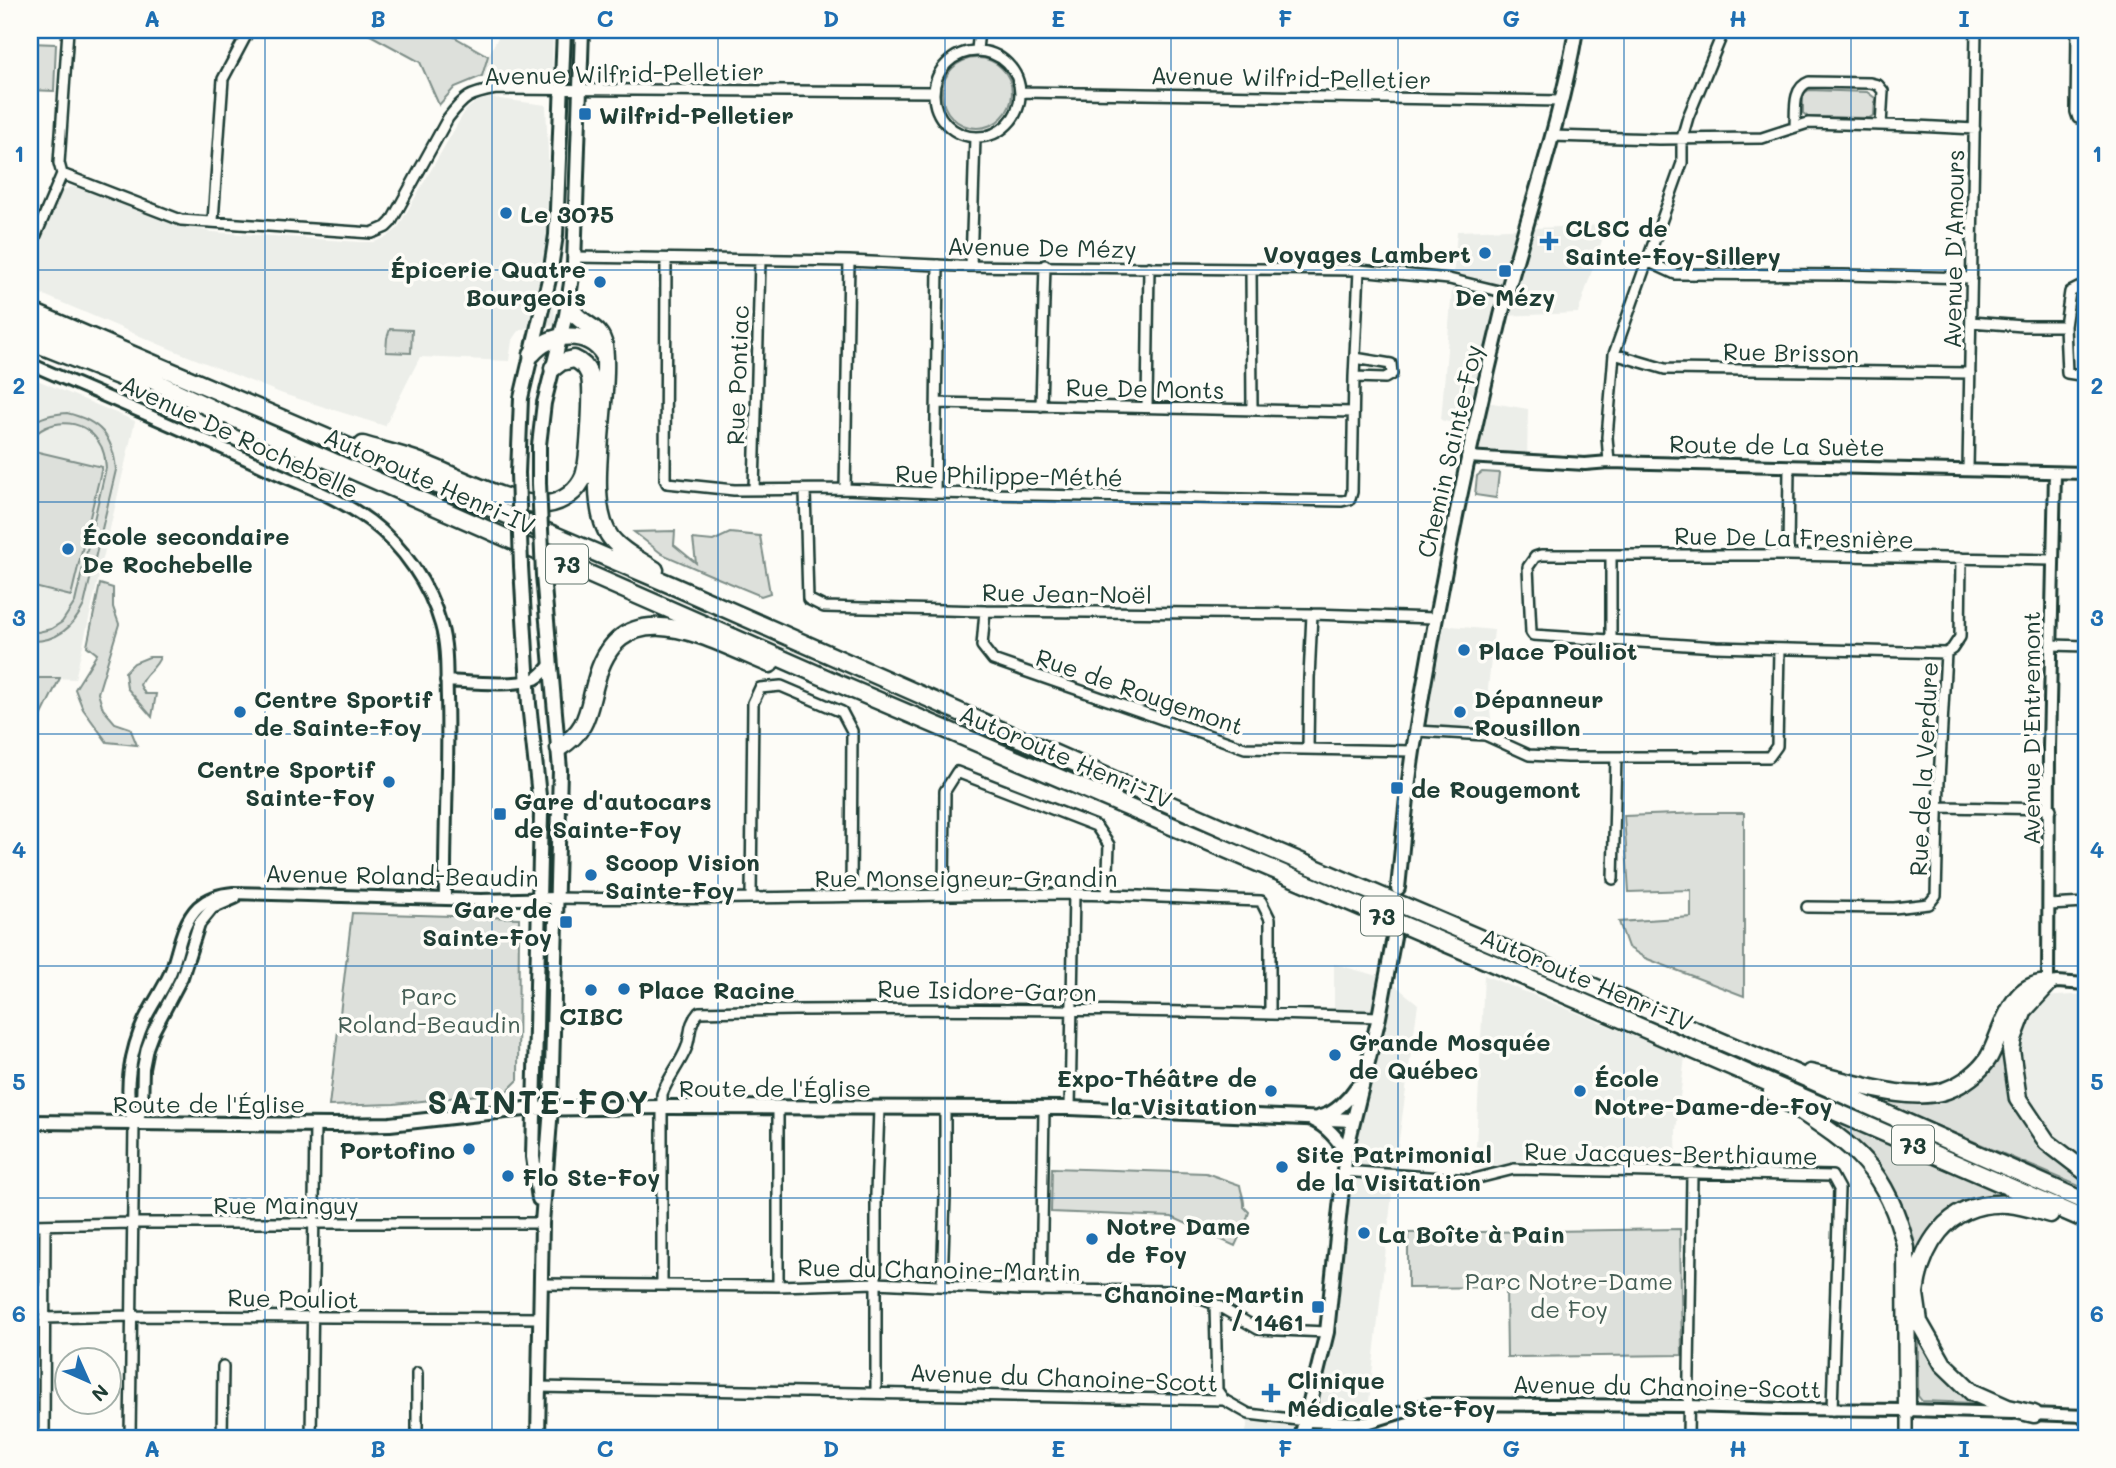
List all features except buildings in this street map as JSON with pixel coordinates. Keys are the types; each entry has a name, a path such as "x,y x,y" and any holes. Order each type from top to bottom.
{"highway":[{"path":"569,301 577,317 597,330 604,355 598,493 604,527 620,547 654,570 669,584"},
{"name":"Autoroute Henri-IV","path":"30,311 669,584 2086,1202"},
{"name":"Autoroute Henri-IV","path":"30,328 122,366 215,410 803,667 1740,1070 2086,1223"},
{"path":"532,354 545,342 561,336 587,339 604,355"},
{"path":"30,341 117,377 215,410"},
{"path":"300,428 414,459 523,503 546,505 569,495 584,475 590,411 591,381 585,366 574,359 561,362 553,368"},
{"path":"559,748 578,733 588,717 596,678 607,654 619,639 634,630 656,626 676,628 781,669 803,667"},
{"path":"1781,1067 1834,1077 1891,1093 1923,1094 1947,1090 1974,1075 1988,1059 2022,991 2041,983 2048,984"},
{"path":"2048,984 2024,1010 2012,1040 2018,1099 2047,1142 2086,1172"},
{"path":"1740,1070 1830,1129 1878,1177 1890,1198 1900,1222 1906,1248 1907,1410"},
{"path":"1907,1410 1915,1294 1926,1250 1936,1233 1951,1219 1979,1206 2010,1204 2086,1223"},
{"path":"1915,1294 1919,1322 1942,1364 1972,1392 2008,1409 2034,1414"}],"main road":[{"path":"543,1221 533,1157 541,814 527,681 518,473 521,398 550,275 556,235 564,30"},
{"path":"538,1438 543,1221 551,1108 560,775 543,575 540,434 546,394 569,301 574,257 582,30"},
{"name":"Chemin Sainte-Foy","path":"1398,888 1413,751 1434,618 1467,457 1507,293 1561,101 1576,30"},
{"path":"1301,1438 1327,1332 1346,1152 1379,1017 1394,937"},
{"path":"1310,1119 1327,1115 1350,1097 1362,1080"},
{"name":"Route de l'Église","path":"30,1122 390,1124 534,1109 663,1107 1070,1108 1353,1120"},
{"path":"1310,1119 1319,1122 1346,1152"}],"street":[{"path":"30,250 62,174 60,163 68,30"},
{"path":"227,30 244,39"},
{"path":"213,221 223,79 249,30"},
{"path":"977,50 979,30"},
{"path":"1609,463 1607,437 1614,354 1682,163 1682,138 1688,117 1724,30"},
{"name":"Avenue D'Amours","path":"1968,469 1976,30"},
{"path":"2077,30 2076,112 2078,118 2086,120"},
{"path":"977,50 990,52 1012,68 1021,92 1018,108 1001,130 975,137 950,128 936,107 934,92 942,68 951,59 977,50"},
{"path":"1795,126 1798,91 1802,85 1810,82 1878,85 1882,91 1881,125"},
{"name":"Avenue Wilfrid-Pelletier","path":"62,174 181,220 372,233 380,231 391,222 448,118 460,103 473,93 496,89 934,92"},
{"name":"Avenue Wilfrid-Pelletier","path":"1021,92 1561,101"},
{"path":"1551,136 1762,138 1808,123 1975,129"},
{"path":"971,265 975,137"},
{"name":"Avenue De Mézy","path":"574,257 1359,270 1449,279 1507,293"},
{"name":"Rue Philippe-Méthé","path":"666,258 667,483 734,490 845,489 1342,500 1350,499 1352,492 1353,412"},
{"name":"Rue Pontiac","path":"754,490 760,261"},
{"path":"845,489 849,261"},
{"path":"1647,261 1675,274 1972,278"},
{"path":"935,493 939,265"},
{"path":"1041,406 1045,265"},
{"path":"1147,406 1149,267"},
{"path":"1251,269 1252,409"},
{"path":"1353,412 1359,270"},
{"path":"2086,286 2070,292 2065,326 2067,373 2086,376"},
{"path":"1971,322 2065,326"},
{"name":"Rue Brisson","path":"1614,354 1665,369 1970,373"},
{"path":"1354,358 1391,364 1392,374 1385,378 1354,377"},
{"name":"Avenue De Rochebelle","path":"30,364 337,501 372,522 400,549 423,582 433,604 447,654 445,899"},
{"name":"Rue De Monts","path":"937,403 1353,412"},
{"name":"Route de La Suète","path":"1467,457 1586,464 2086,473"},
{"path":"1788,555 1790,467"},
{"name":"Avenue D'Entremont","path":"2048,984 2055,472"},
{"name":"Rue Jean-Noël","path":"804,491 808,599 824,607 1434,618"},
{"path":"1611,555 1611,640 1779,649 1946,653"},
{"name":"Rue De La Fresnière","path":"1611,640 1533,635 1528,567 1535,557 1788,555 2053,560"},
{"name":"Rue de la Verdure","path":"1807,907 1894,908 1929,904 1936,895 1946,653 1960,637 1962,558"},
{"name":"Rue de Rougemont","path":"985,611 982,646 993,660 1245,748 1413,751"},
{"path":"1308,749 1312,614"},
{"path":"2051,645 2086,646"},
{"path":"1417,731 1485,735 1529,755 1769,757 1777,746 1779,649"},
{"path":"446,681 527,681 541,675 551,664"},
{"path":"751,897 753,703 760,688 781,686 842,712 852,732 851,895"},
{"path":"1613,879 1615,757"},
{"path":"944,895 945,791 957,772 1096,826 1108,845 1108,896"},
{"path":"1939,807 2050,809"},
{"name":"Avenue Roland-Beaudin","path":"134,1124 142,1110 143,1068 153,1032 182,977 199,924 212,908 223,902 247,894 445,899 555,898"},
{"path":"1070,1108 1074,894"},
{"name":"Rue Monseigneur-Grandin","path":"555,898 636,900 1074,894 1261,901 1270,919 1270,1014"},
{"path":"2049,905 2086,903"},
{"path":"2048,984 2086,984"},
{"name":"Rue Isidore-Garon","path":"663,1107 662,1094 687,1047 692,1021 699,1012 852,1008 1379,1017"},
{"path":"662,1284 663,1107"},
{"path":"778,1108 778,1286"},
{"path":"876,1393 879,1108"},
{"path":"942,1285 945,1108"},
{"path":"1041,1291 1044,1108"},
{"path":"130,1438 134,1124"},
{"path":"312,1438 315,1125"},
{"name":"Rue Jacques-Berthiaume","path":"1343,1171 1470,1180 1514,1169 1832,1176 1839,1189 1832,1410"},
{"path":"1688,1438 1692,1174"},
{"name":"Rue Mainguy","path":"30,1225 543,1221"},
{"path":"44,1438 45,1225"},
{"name":"Rue du Chanoine-Martin","path":"541,1284 778,1286 876,1283 1041,1291 1179,1291 1215,1304 1258,1329 1327,1332"},
{"path":"1215,1304 1217,1390 1224,1400"},
{"name":"Rue Pouliot","path":"44,1318 541,1318"},
{"path":"222,1438 223,1366"},
{"path":"417,1373 417,1438"},
{"name":"Avenue du Chanoine-Scott","path":"539,1387 1224,1400 1250,1414 1306,1421 1367,1423 1429,1404 1688,1406 2086,1416"},
{"path":"1907,1410 1907,1438"}],"shaded area":[{"path":"502,30 553,30 552,81 498,81 482,76 488,56"},
{"path":"492,98 546,105 555,326 535,324 519,331 512,341 509,361 420,357 385,426 283,394 30,289 30,267 62,191 71,187 167,222 212,232 360,242 374,242 387,237 397,229 465,111 477,101"},
{"path":"1607,225 1578,313 1501,316 1481,401 1528,409 1527,461 1467,457 1474,429 1441,420 1457,231"},
{"name":"École secondaire De Rochebelle","path":"30,377 135,421 75,679 30,677"},
{"name":"Place Pouliot","path":"1441,625 1494,630 1488,689 1492,729 1430,726 1427,722"},
{"path":"1334,964 1386,978 1418,1004 1394,1175 1365,1438 1245,1438 1249,1414 1306,1421 1327,1332 1343,1171 1379,1017 1334,1016"},
{"name":"École Notre-Dame-de-Foy","path":"1484,975 1685,1057 1676,1130 1677,1173 1475,1168"},
{"path":"2086,994 2086,1163 2052,1137 2039,1117 2024,1089 2017,1050 2031,1007 2043,997"}],"green space":[{"path":"361,30 442,30 488,56 482,76 455,87 439,105 420,62"},
{"path":"30,43 56,44 54,91 30,90"},
{"path":"970,58 984,58 997,64 1006,73 1012,93 1010,106 1002,118 984,128 970,128 957,122 948,113 942,100 942,86 948,73 957,64"},
{"path":"1809,90 1867,92 1875,98 1874,115 1869,118 1808,117 1803,113 1803,94"},
{"path":"390,329 412,330 411,353 386,352"},
{"path":"67,413 88,421 103,432 112,448 116,470 84,605 69,627 62,632 47,639 30,641 30,631 51,629 62,622 75,602 106,468 100,444 91,433 74,424 55,424 37,433 30,440 30,425 34,422 47,416"},
{"path":"30,450 102,467 71,596 30,586"},
{"path":"1482,472 1499,473 1496,498 1475,495 1477,476"},
{"path":"675,531 674,545 696,563 693,539 713,541 730,533 760,536 770,593 761,596 662,554 634,532"},
{"path":"100,584 113,588 113,607 119,624 98,693 103,709 115,723 130,728 137,745 107,742 83,709 75,689 97,654 87,646"},
{"path":"149,657 160,657 140,685 145,694 156,694 152,717 127,688 125,672 134,663"},
{"path":"30,678 60,678 30,739"},
{"path":"1744,813 1744,996 1645,958 1628,947 1619,922 1691,917 1691,890 1629,892 1624,816"},
{"name":"Parc Roland-Beaudin","path":"352,913 519,918 518,1080 506,1092 394,1104 329,1106"},
{"path":"2017,1008 2010,1085 2086,1178 2086,1189 1846,1087 1961,1091"},
{"path":"1812,1108 2018,1198 1968,1205 1916,1265 1910,1264 1898,1204 1810,1111"},
{"path":"1052,1168 1206,1173 1240,1185 1244,1207 1249,1212 1235,1246 1172,1217 1051,1212"},
{"name":"Parc Notre-Dame de Foy","path":"1680,1229 1682,1355 1507,1357 1506,1287 1408,1288 1408,1233"},
{"path":"1918,1339 1922,1339 1944,1374 1976,1401 1975,1403 1922,1401 1918,1396"}],"place":[{"name":"Wilfrid-Pelletier","path":"585,114"},
{"name":"Le 3075","path":"506,213"},
{"name":"CLSC de Sainte-Foy-Sillery","path":"1549,241"},
{"name":"Voyages Lambert","path":"1485,253"},
{"name":"De Mézy","path":"1505,271"},
{"name":"Épicerie Quatre Bourgeois","path":"600,282"},
{"name":"École secondaire De Rochebelle","path":"68,549"},
{"name":"Place Pouliot","path":"1464,650"},
{"name":"Centre Sportif de Sainte-Foy","path":"240,712"},
{"name":"Dépanneur Rousillon","path":"1460,712"},
{"name":"Centre Sportif Sainte-Foy","path":"389,782"},
{"name":"de Rougemont","path":"1397,788"},
{"name":"Gare d'autocars de Sainte-Foy","path":"500,814"},
{"name":"Scoop Vision Sainte-Foy","path":"591,875"},
{"name":"Gare de Sainte-Foy","path":"566,922"},
{"name":"Place Racine","path":"624,989"},
{"name":"CIBC","path":"591,990"},
{"name":"Grande Mosquée de Québec","path":"1335,1055"},
{"name":"Expo-Théâtre de la Visitation","path":"1271,1091"},
{"name":"École Notre-Dame-de-Foy","path":"1580,1091"},
{"name":"Portofino","path":"469,1149"},
{"name":"Site Patrimonial de la Visitation","path":"1282,1167"},
{"name":"Flo Ste-Foy","path":"508,1176"},
{"name":"La Boîte à Pain","path":"1364,1233"},
{"name":"Notre Dame de Foy","path":"1092,1239"},
{"name":"Chanoine-Martin / 1461","path":"1318,1307"},
{"name":"Clinique Médicale Ste-Foy","path":"1271,1393"}],"district":[{"name":"SAINTE-FOY","path":"539,1101"}]}
